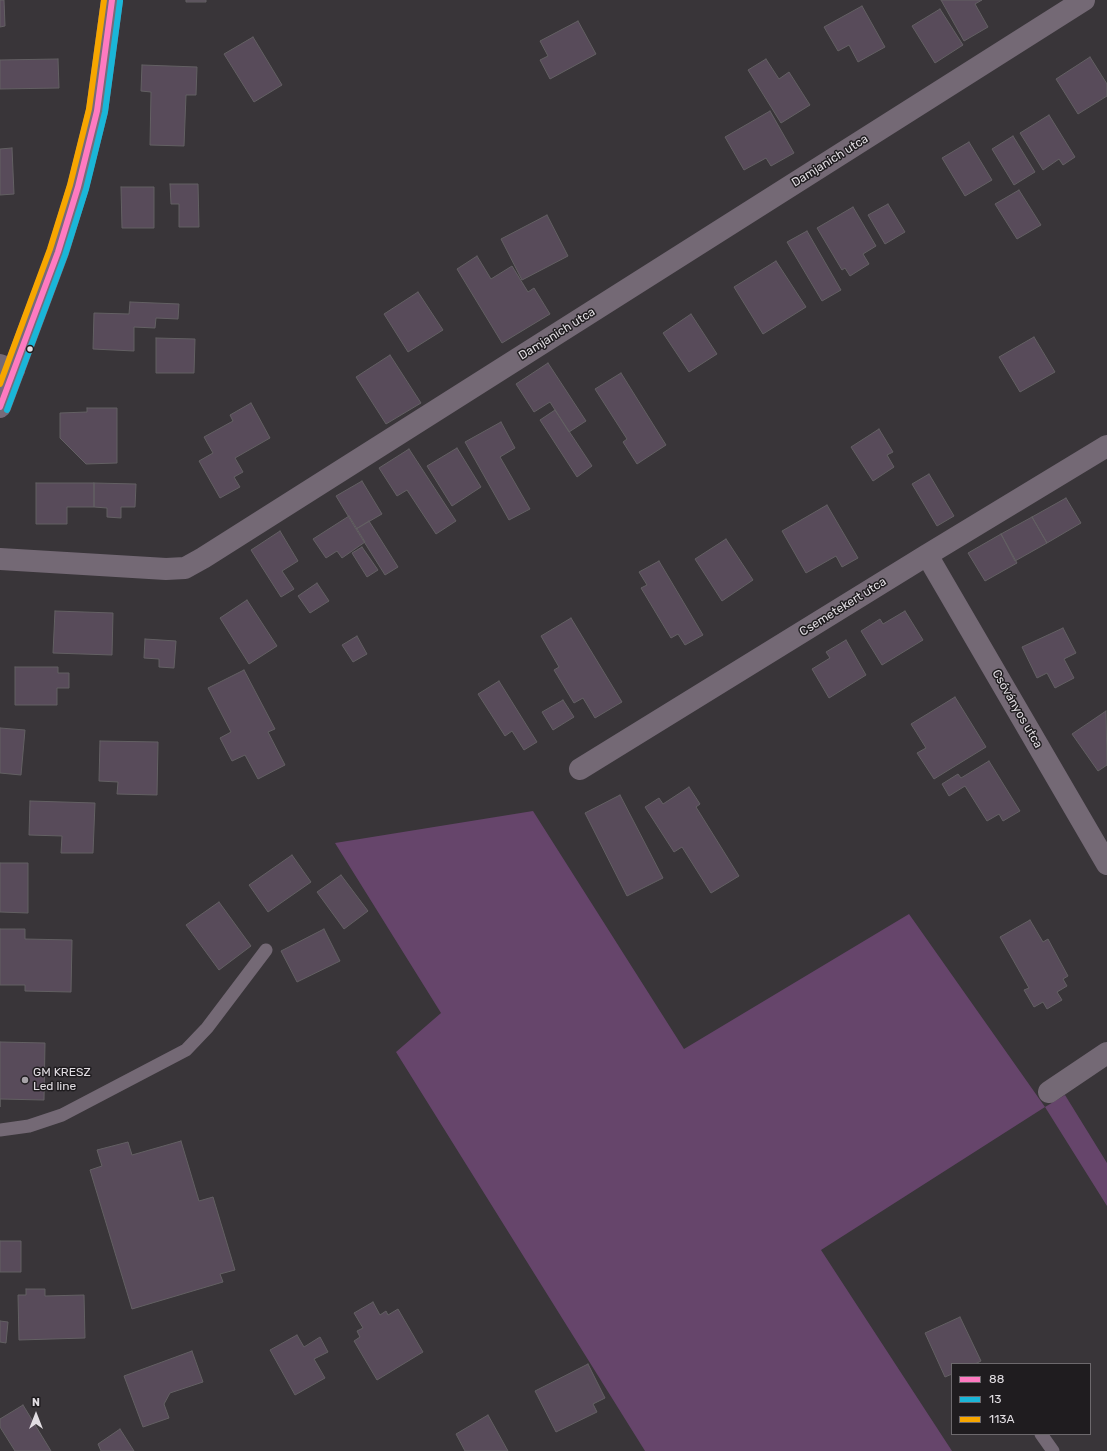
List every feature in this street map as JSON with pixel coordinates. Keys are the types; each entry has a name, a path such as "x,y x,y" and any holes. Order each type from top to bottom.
{"street":[{"path":"0,406 7,367 58,252 78,187 97,111 112,0"},
{"name":"Damjanich utca","path":"0,559 166,570 185,568 1084,0"},
{"name":"Csemetekert utca","path":"580,769 1107,446"},
{"name":"Csóványos utca","path":"927,555 1107,864"},
{"path":"1049,1092 1107,1053"}],"lane":[{"path":"0,1130 29,1126 62,1115 186,1050 207,1028 266,950"},
{"path":"1041,1435 1053,1451"}],"shaded area":[{"path":"533,811 684,1049 909,914 1045,1107 821,1250 952,1451 645,1451 396,1052 441,1013 335,843"},
{"path":"1065,1095 1107,1163 1107,1206 1045,1107"}],"building":[{"path":"0,0 4,0 5,26 0,27"},
{"path":"186,0 206,0 206,2 186,2"},
{"path":"941,0 982,0 975,4 988,27 964,41"},
{"path":"862,6 885,47 858,62 849,45 838,51 824,27"},
{"path":"940,9 963,45 935,63 912,26"},
{"path":"578,21 596,54 550,79 540,60 548,56 540,41"},
{"path":"253,37 282,85 254,102 224,54"},
{"path":"1090,57 1107,84 1107,96 1078,114 1056,79"},
{"path":"58,59 59,88 0,89 0,60"},
{"path":"766,59 779,79 789,72 810,105 781,123 748,70"},
{"path":"142,65 197,67 196,95 186,95 184,146 150,145 151,92 141,91"},
{"path":"770,111 794,153 771,166 766,158 744,170 725,137"},
{"path":"1049,115 1075,157 1063,165 1059,159 1043,170 1020,133"},
{"path":"1013,136 1035,172 1014,185 992,149"},
{"path":"969,142 992,180 965,196 942,158"},
{"path":"12,148 14,194 0,195 0,149"},
{"path":"170,184 198,184 199,227 179,227 179,204 171,204"},
{"path":"121,187 154,187 154,228 122,228"},
{"path":"1019,190 1041,225 1017,239 995,204"},
{"path":"888,204 905,232 885,244 868,215"},
{"path":"853,207 876,246 863,254 869,264 850,276 845,268 842,270 817,228"},
{"path":"547,215 568,256 522,280 501,239"},
{"path":"807,231 841,290 822,301 787,242"},
{"path":"477,256 491,279 512,266 528,292 534,288 550,314 502,343 457,269"},
{"path":"776,261 806,307 763,334 734,287"},
{"path":"418,292 443,330 408,352 384,314"},
{"path":"130,302 179,304 178,319 156,318 155,328 134,327 134,351 93,349 94,313 129,314"},
{"path":"691,314 717,354 689,372 663,333"},
{"path":"1034,337 1055,372 1020,392 999,357"},
{"path":"156,338 195,339 194,373 156,373"},
{"path":"390,355 421,403 386,424 356,377"},
{"path":"548,363 586,421 569,432 550,402 534,412 516,384"},
{"path":"621,373 666,445 637,464 623,442 627,439 595,389"},
{"path":"251,403 270,438 235,458 243,472 234,477 240,487 220,498 199,461 213,453 204,437 233,421 230,415"},
{"path":"87,408 117,408 117,463 86,464 60,438 60,413 87,412"},
{"path":"555,410 592,466 577,477 540,420"},
{"path":"501,422 515,448 500,457 530,509 509,520 465,442"},
{"path":"879,429 893,452 887,455 894,467 873,481 851,447"},
{"path":"457,448 481,487 452,506 427,466"},
{"path":"409,449 456,521 436,534 407,490 397,496 379,468"},
{"path":"929,474 954,516 937,526 912,484"},
{"path":"362,481 382,514 356,529 336,496"},
{"path":"36,483 94,483 94,507 67,507 67,524 36,524"},
{"path":"94,483 136,484 135,507 121,507 121,518 107,517 107,508 94,507"},
{"path":"1066,498 1081,523 1047,543 1032,517"},
{"path":"827,505 858,558 842,567 836,556 806,573 782,531"},
{"path":"349,516 365,542 342,558 337,551 326,558 313,539"},
{"path":"1032,517 1047,543 1015,561 1001,534"},
{"path":"369,521 398,567 385,575 356,529"},
{"path":"280,531 298,561 282,571 294,589 281,597 251,550"},
{"path":"1001,534 1017,563 985,581 968,553"},
{"path":"726,539 753,580 722,601 695,559"},
{"path":"362,547 378,570 367,577 352,553"},
{"path":"659,561 703,635 685,645 678,634 671,638 641,588 647,585 639,572"},
{"path":"317,583 329,601 310,613 298,596"},
{"path":"247,600 277,646 249,664 220,618"},
{"path":"55,611 113,613 112,655 53,653"},
{"path":"905,611 923,640 882,665 861,631 880,619 883,624"},
{"path":"571,618 622,702 595,718 583,698 574,703 554,670 559,667 541,636"},
{"path":"1063,628 1076,653 1064,659 1074,678 1055,688 1047,673 1037,678 1022,647"},
{"path":"357,636 367,654 353,662 342,645"},
{"path":"145,639 176,641 174,668 159,667 159,659 144,658"},
{"path":"846,640 866,675 829,698 812,669 830,658 826,652"},
{"path":"15,667 58,667 58,673 69,673 69,688 57,688 57,705 15,705"},
{"path":"244,670 275,729 268,732 285,765 258,779 245,755 232,761 220,738 231,732 208,688"},
{"path":"499,681 537,742 524,750 512,731 505,736 478,694"},
{"path":"955,697 986,747 934,779 917,753 926,748 911,724"},
{"path":"563,700 574,717 553,730 542,712"},
{"path":"1106,711 1107,765 1098,771 1072,734"},
{"path":"0,728 25,730 21,775 0,773"},
{"path":"100,741 158,742 157,795 117,794 118,782 99,781"},
{"path":"989,761 1020,811 1003,821 999,814 987,821 965,786 949,796 942,784 958,774 961,778"},
{"path":"689,787 700,804 696,807 739,876 711,893 682,847 674,852 645,807 659,798 663,804"},
{"path":"620,795 663,878 627,896 585,813"},
{"path":"30,801 95,803 93,853 61,853 62,836 29,835"},
{"path":"292,855 311,882 268,912 249,885"},
{"path":"0,863 28,863 28,913 0,912"},
{"path":"341,875 368,911 344,929 317,892"},
{"path":"219,902 251,946 219,970 186,925"},
{"path":"1030,920 1043,942 1048,939 1068,976 1063,979 1067,986 1057,992 1062,1000 1047,1009 1043,1002 1034,1007 1024,990 1029,988 1000,937"},
{"path":"0,929 25,929 25,939 72,940 71,992 25,991 25,985 0,985"},
{"path":"324,929 340,961 297,982 281,951"},
{"path":"0,1042 45,1043 44,1100 0,1099"},
{"path":"181,1141 199,1201 213,1197 235,1270 220,1274 223,1282 132,1309 90,1170 102,1166 97,1150 128,1142 132,1155"},
{"path":"0,1241 21,1241 21,1272 0,1272"},
{"path":"26,1289 45,1289 45,1296 84,1295 85,1338 19,1340 18,1295 26,1295"},
{"path":"373,1302 380,1315 386,1311 388,1315 398,1309 423,1352 377,1380 354,1341 360,1337 357,1331 363,1328 354,1313"},
{"path":"960,1317 981,1361 977,1363 951,1363 951,1374 945,1377 925,1333"},
{"path":"0,1321 8,1322 6,1343 0,1342"},
{"path":"297,1335 304,1347 320,1337 328,1352 314,1359 325,1378 295,1395 270,1350"},
{"path":"192,1351 203,1382 170,1393 164,1404 169,1418 143,1427 124,1376"},
{"path":"588,1364 605,1398 593,1404 597,1412 556,1432 535,1391"},
{"path":"23,1405 51,1451 15,1451 0,1427 0,1419"},
{"path":"488,1415 508,1451 465,1451 456,1434"},
{"path":"120,1429 134,1451 101,1451 98,1444"}],"transit line":[{"name":"113A","path":"0,384 50,249 70,185 89,109 104,0"},
{"name":"88","path":"0,407 58,252 78,187 97,111 112,0"},
{"name":"13","path":"7,410 65,255 86,189 105,112 120,1"}],"place":[{"name":"GM KRESZ Led line","path":"25,1080"}]}
